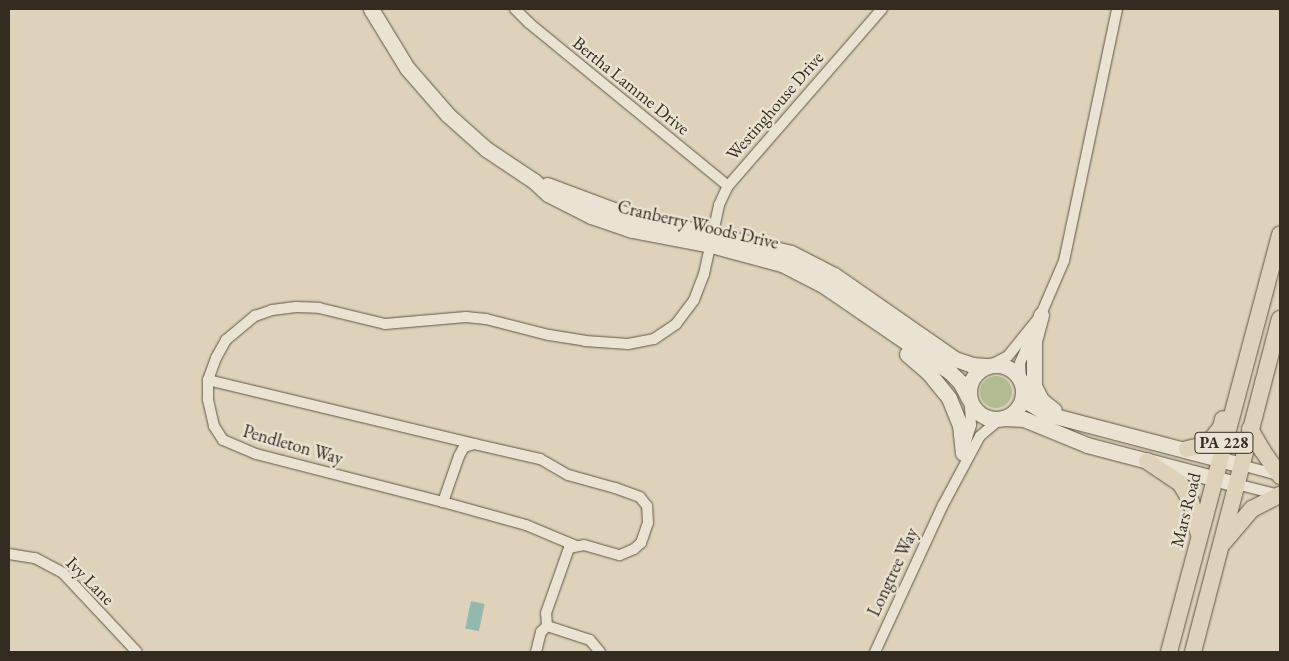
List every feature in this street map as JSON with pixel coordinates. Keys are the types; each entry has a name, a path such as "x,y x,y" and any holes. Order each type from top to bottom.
{"main road":[{"name":"Mars Road","path":"1170,652 1280,234"},
{"path":"1187,449 1205,445 1221,427 1239,361 1265,291"},
{"name":"PA 228","path":"1193,652 1280,319"},
{"path":"1250,429 1280,476"},
{"path":"1147,461 1174,478 1187,493 1194,511 1199,540"},
{"path":"1220,547 1252,509 1280,495"}],"street":[{"name":"Cranberry Woods Drive","path":"371,9 408,68 448,115 486,149 563,203 608,223 632,230 769,246 802,258 840,279 955,376 970,401"},
{"name":"Bertha Lamme Drive","path":"515,9 528,23 728,186"},
{"name":"Westinghouse Drive","path":"712,240 719,205 728,186 882,9"},
{"path":"943,505 980,436 1017,408 1022,398 1020,368 1022,357 1064,261 1117,9"},
{"name":"Cranberry Woods Drive","path":"712,240 765,258 809,278 901,331 955,359 972,365 988,366"},
{"name":"Pendleton Way","path":"576,546 526,525 238,448 224,440 214,426 208,399 208,380 226,340 255,316 272,310 319,308 385,324 466,317 486,319 549,335 585,341 628,344 654,340 676,324 694,300 712,240"},
{"path":"809,278 836,305 921,364 943,388 954,408 960,425 962,453"},
{"path":"943,505 971,425 968,388 972,378 988,366 1008,356 1041,315"},
{"path":"1041,315 1034,350 1034,386 1046,405 1068,419"},
{"path":"988,366 1001,365 1010,369 1022,384 1031,404 1041,412 1187,449 1280,476"},
{"path":"208,380 540,459 568,476 616,488 640,498 647,506 646,532 641,542 634,549 620,555 584,545 569,548 546,612 546,626 541,632 536,652"},
{"path":"970,401 982,415 1024,419 1087,445 1280,495"},
{"path":"443,502 459,456 464,447 474,444"},
{"name":"Longtree Way","path":"875,652 943,505"},
{"name":"Ivy Lane","path":"9,554 35,558 63,573 137,652"},
{"path":"546,626 590,640 600,652"}],"green space":[{"path":"996,376 1002,377 1007,381 1011,386 1011,398 1007,403 1002,407 996,408 990,407 985,403 981,398 980,392 981,386 985,381 990,377"}],"water":[{"path":"471,601 485,604 479,631 465,628"}]}
